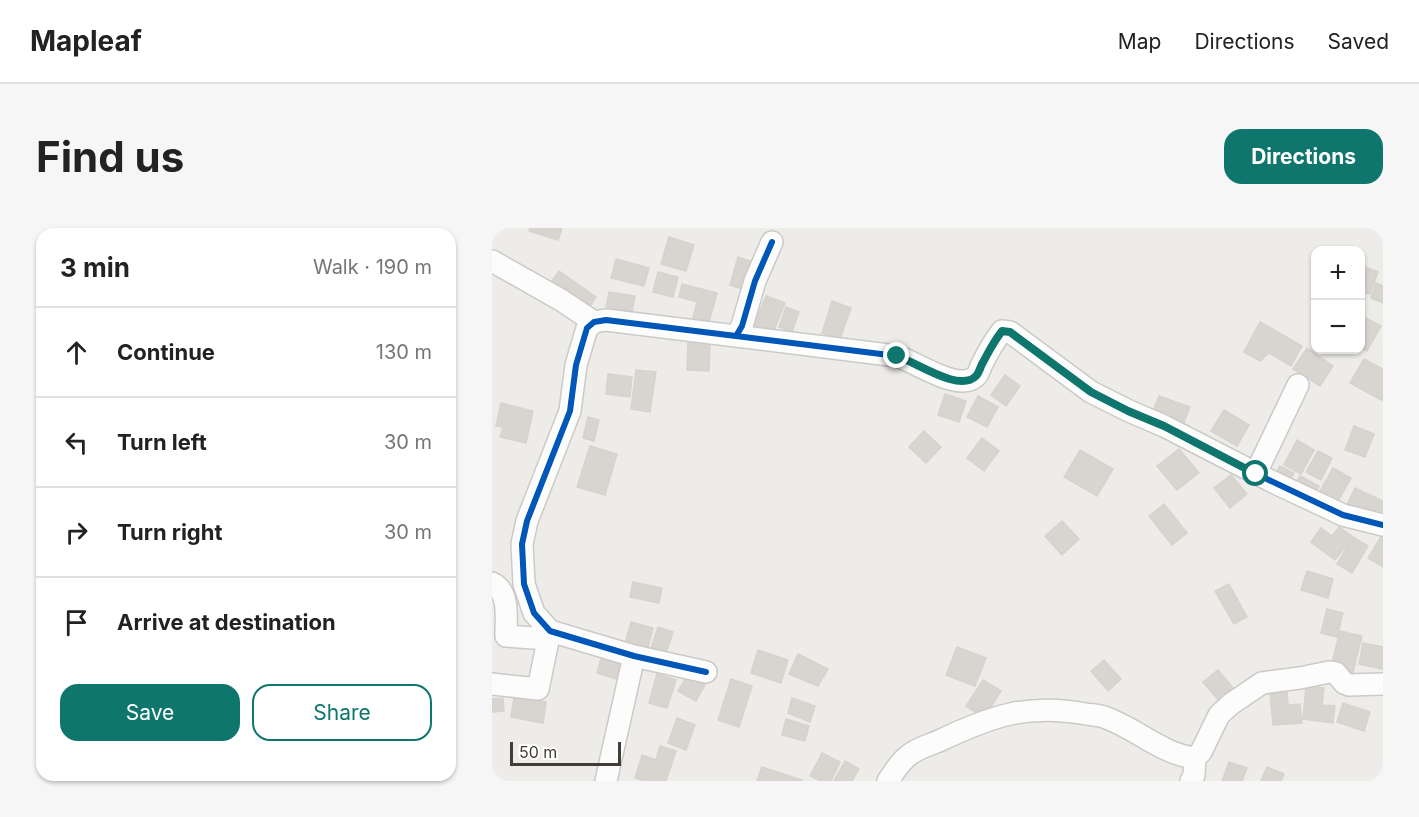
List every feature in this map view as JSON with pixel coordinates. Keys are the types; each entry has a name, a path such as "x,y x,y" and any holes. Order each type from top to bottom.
{"street":[{"path":"736,336 742,326 755,281 772,242"},
{"path":"492,261 561,300 594,322"},
{"path":"492,684 538,689 549,635 529,602 524,584 522,544 527,521 570,411 576,365 587,328 594,322 606,320 897,356 961,382 977,375 1002,331 1010,332 1091,392 1343,515 1383,525"},
{"path":"1256,474 1298,385"},
{"path":"492,583 498,586 505,602 499,636 549,635 706,672"},
{"path":"606,781 634,656"},
{"path":"1191,781 1194,775 1195,758 1201,752 1219,715 1262,683 1329,672 1336,673 1345,684 1353,686 1383,684"},
{"path":"890,781 902,761 918,750 974,724 1010,713 1036,709 1069,710 1103,716 1170,752 1195,758"}],"building":[{"path":"530,228 562,228 558,240 529,231"},
{"path":"669,237 694,245 686,271 661,264"},
{"path":"738,257 753,262 745,290 730,285"},
{"path":"616,259 649,268 644,286 611,278"},
{"path":"1365,267 1378,272 1370,294 1365,292"},
{"path":"559,271 596,297 587,311 549,285"},
{"path":"658,272 678,277 673,297 653,292"},
{"path":"1376,283 1383,286 1383,303 1371,298"},
{"path":"682,284 717,293 709,322 693,318 697,302 679,297"},
{"path":"609,292 635,296 632,312 606,307"},
{"path":"766,296 785,303 772,335 753,327"},
{"path":"832,301 851,308 840,339 822,333"},
{"path":"786,307 799,312 792,332 779,327"},
{"path":"1365,318 1381,326 1367,351 1365,350"},
{"path":"1260,322 1302,346 1291,366 1269,353 1260,361 1244,352"},
{"path":"688,343 710,344 709,371 687,370"},
{"path":"1307,348 1311,354 1316,354 1333,366 1320,386 1293,369"},
{"path":"1364,359 1383,369 1383,401 1350,383"},
{"path":"636,370 656,372 650,412 631,409"},
{"path":"608,374 632,377 630,397 606,394"},
{"path":"1005,375 1020,386 1006,406 991,395"},
{"path":"945,394 966,401 959,422 938,415"},
{"path":"978,396 998,407 987,427 967,417"},
{"path":"1159,396 1190,407 1182,427 1151,416"},
{"path":"501,403 533,411 526,443 500,437 503,427 496,426"},
{"path":"1224,410 1249,425 1237,446 1211,431"},
{"path":"588,417 599,420 594,441 583,438"},
{"path":"1354,426 1374,434 1365,457 1345,450"},
{"path":"924,431 941,447 926,463 909,447"},
{"path":"982,438 999,451 984,471 967,458"},
{"path":"1297,440 1314,450 1301,474 1284,465"},
{"path":"590,446 617,454 605,495 577,487"},
{"path":"1179,449 1199,473 1177,490 1157,466"},
{"path":"1080,450 1113,469 1097,496 1064,477"},
{"path":"1318,451 1332,458 1321,480 1306,472"},
{"path":"1280,466 1294,473 1287,486 1273,478"},
{"path":"1333,468 1351,478 1337,503 1319,493"},
{"path":"1231,475 1247,494 1230,508 1214,488"},
{"path":"1300,476 1319,486 1312,498 1293,488"},
{"path":"1355,488 1383,501 1383,523 1347,505"},
{"path":"1164,504 1187,533 1172,545 1149,516"},
{"path":"1062,521 1079,539 1062,555 1045,536"},
{"path":"1339,527 1353,537 1335,560 1311,542 1321,528 1332,536"},
{"path":"1383,536 1383,567 1368,558"},
{"path":"1353,537 1368,546 1352,573 1337,564"},
{"path":"1307,571 1333,579 1328,598 1301,590"},
{"path":"633,582 662,588 659,603 630,597"},
{"path":"1229,584 1247,617 1234,624 1215,591"},
{"path":"1327,609 1343,613 1337,637 1321,633"},
{"path":"631,622 653,628 647,651 625,644"},
{"path":"658,627 673,632 665,656 650,651"},
{"path":"1340,631 1362,636 1352,676 1346,675 1347,667 1332,663"},
{"path":"1363,643 1383,647 1382,669 1359,664"},
{"path":"957,647 986,658 975,686 946,675"},
{"path":"758,650 788,660 781,683 751,673"},
{"path":"603,652 626,658 620,680 597,673"},
{"path":"798,654 828,669 818,686 789,674"},
{"path":"1104,660 1121,679 1108,691 1091,671"},
{"path":"1218,670 1233,688 1219,701 1203,682"},
{"path":"657,674 676,680 667,708 649,703"},
{"path":"688,675 705,685 696,701 678,691"},
{"path":"731,679 752,686 739,727 718,720"},
{"path":"983,680 1001,691 984,718 966,706"},
{"path":"1306,686 1324,688 1322,705 1335,706 1333,723 1303,719"},
{"path":"1287,691 1288,705 1300,704 1302,723 1273,725 1270,693"},
{"path":"514,697 546,702 543,723 511,717"},
{"path":"503,698 504,711 492,712 492,699"},
{"path":"792,698 815,706 810,722 788,713"},
{"path":"1343,703 1370,712 1364,731 1337,722"},
{"path":"677,718 695,725 686,750 668,743"},
{"path":"786,719 809,726 805,741 782,735"},
{"path":"660,746 676,751 666,781 645,781 635,778 642,755 656,760"},
{"path":"822,753 840,762 831,781 821,781 810,776"},
{"path":"845,761 859,769 852,781 834,781"},
{"path":"1229,762 1247,768 1242,781 1222,781"},
{"path":"762,767 802,780 757,781"},
{"path":"1267,767 1284,774 1281,781 1261,781"}],"cycle path":[{"path":"706,672 634,656 550,631 534,613 524,584 522,544 527,521 570,411 576,365 587,328 594,322 606,320 736,336 742,326 755,281 772,242"},
{"path":"736,336 897,356 937,375 959,381 969,380 976,376 1002,331 1010,332 1091,392 1343,515 1383,525"}],"route":[{"path":"897,356 957,382 966,382 977,375 1002,331 1010,332 1091,392 1164,426 1256,474"}]}
